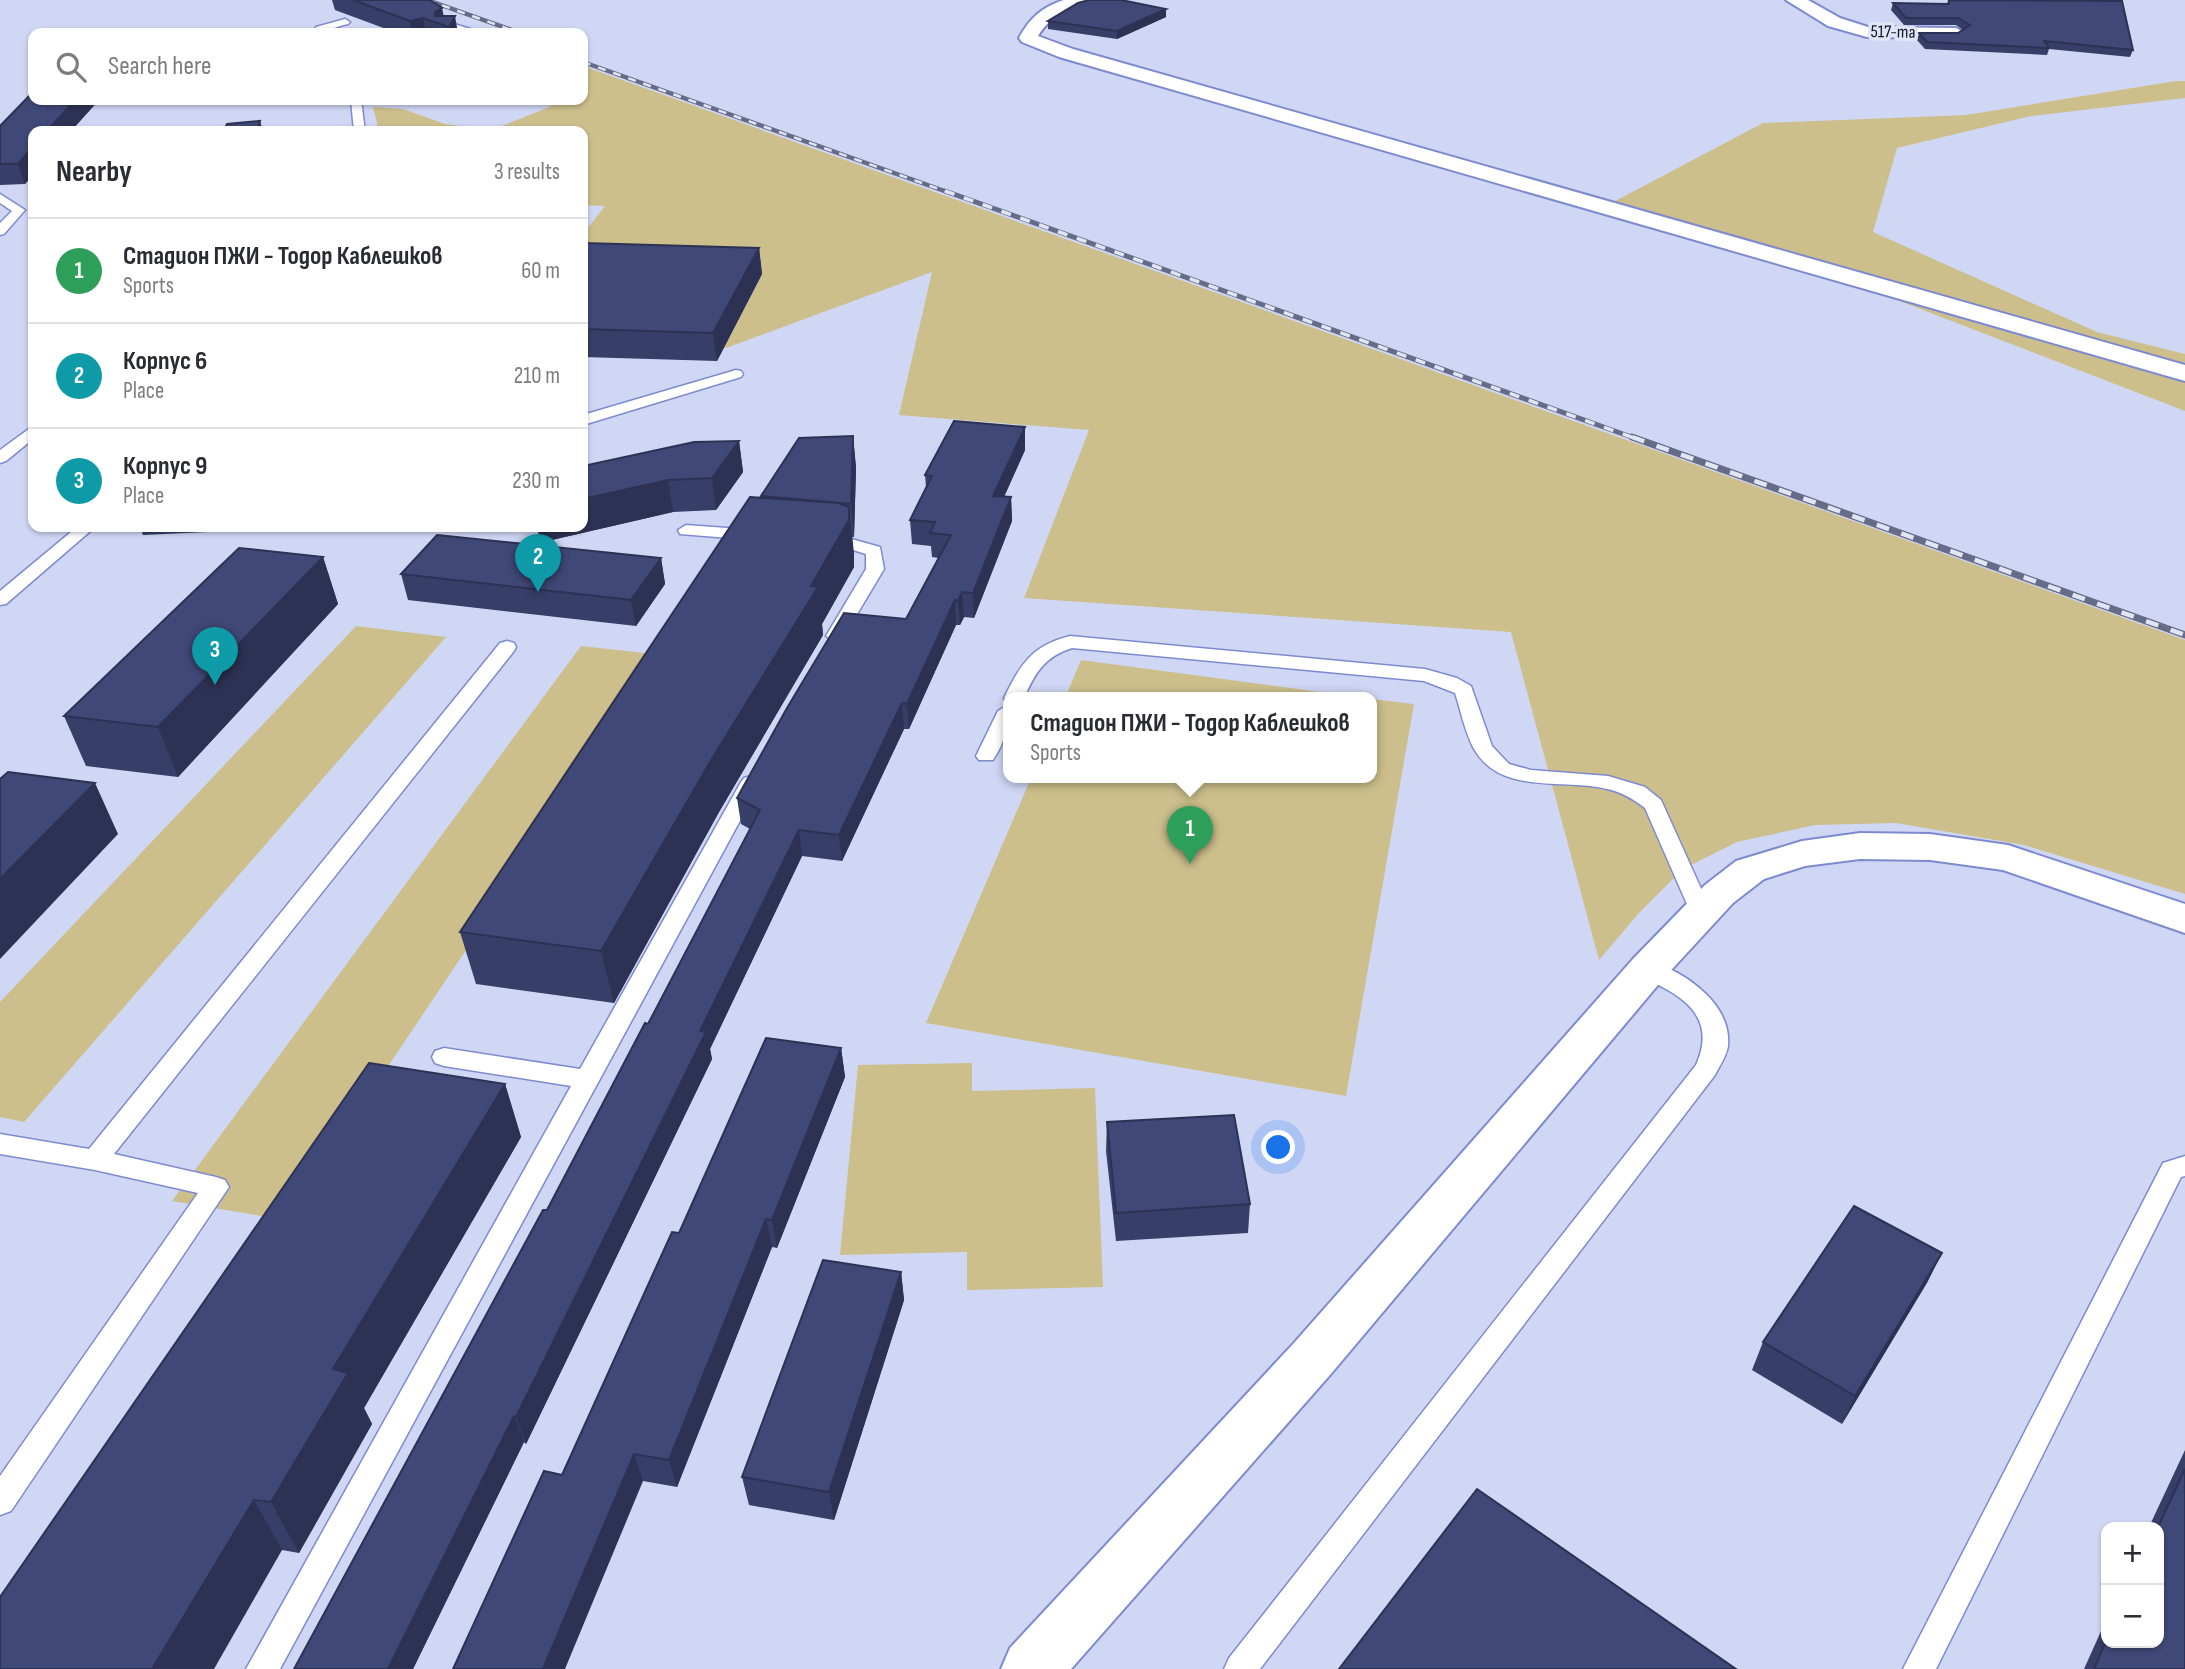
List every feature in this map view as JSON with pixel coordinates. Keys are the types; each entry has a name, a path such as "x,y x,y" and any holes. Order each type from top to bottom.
{"street":[{"path":"1087,0 1061,2 1035,22 1028,38 1066,53 2185,373"},
{"name":"517-та","path":"1795,0 1834,22 1867,32 1956,33"},
{"path":"1031,1669 1312,1359 1648,969 1719,894 1750,870 1802,853 1860,846 1930,847 2008,858 2185,919"}],"lane":[{"path":"322,28 345,22"},
{"path":"356,105 359,126"},
{"path":"0,198 19,209 0,231"},
{"path":"588,418 736,374"},
{"path":"0,458 28,435"},
{"path":"686,530 778,537"},
{"path":"0,600 81,532"},
{"path":"804,539 844,542 874,551 875,569 826,651"},
{"path":"1017,692 1031,663 1046,649 1070,642 1425,675 1450,682 1464,690 1483,748 1502,768 1530,776 1608,782 1638,792 1654,805 1701,913"},
{"path":"95,1160 507,647"},
{"path":"986,756 1003,721"},
{"path":"262,1669 765,756"},
{"path":"1240,1669 1706,1069 1716,1046 1711,1014 1682,987 1648,969"},
{"path":"444,1057 587,1079"},
{"path":"0,1144 95,1160 216,1187 0,1501"},
{"path":"1919,1669 2172,1170 2185,1166"}],"shaded area":[{"path":"588,68 2185,640 2185,894 2024,845 1896,823 1815,825 1737,842 1683,869 1639,913 1599,960 1511,632 1024,598 1089,430 899,415 932,272 723,349 762,274 588,269 588,228 605,206 588,205 588,126 502,126 552,106 546,105 588,105"},
{"path":"2185,81 2185,98 2031,116 1897,148 1873,232 2097,332 2185,354 2185,411 1889,297 1600,209 1763,123 1966,115"},
{"path":"373,107 403,109 445,124 461,126 378,126"},
{"path":"356,626 446,637 24,1122 0,1117 0,1002"},
{"path":"581,646 664,655 285,1220 172,1201"},
{"path":"1081,660 1320,692 1068,692"},
{"path":"1377,700 1414,704 1346,1096 926,1023 1029,783 1377,783"},
{"path":"972,1063 972,1091 1095,1088 1103,1287 967,1290 967,1252 840,1255 858,1065"}],"building":[{"path":"353,0 430,0 442,8 435,12 435,16 455,16 449,27 423,18 410,21"},
{"path":"1089,0 1121,0 1166,9 1117,31 1048,21 1078,3"},
{"path":"1949,0 2122,1 2133,50 2044,41 2049,48 1927,42 1919,33 1958,33 1970,25 1958,18 1906,18 1893,3 1949,4"},
{"path":"28,97 28,105 70,105 52,126 28,126 28,152 18,164 0,164 0,126"},
{"path":"260,121 258,126 226,126"},
{"path":"588,243 759,248 713,333 588,329"},
{"path":"954,421 1025,427 993,496 1011,497 973,593 962,592 958,601 955,600 907,704 902,703 839,835 799,830 700,1031 706,1032 388,1669 294,1669 543,1210 547,1210 645,1023 648,1024 760,810 737,798 787,708 844,613 906,619 951,535 930,533 935,522 910,520 932,476 925,475"},
{"path":"853,436 851,504 761,496 799,438"},
{"path":"739,441 712,478 668,480 588,498 588,465 694,442"},
{"path":"750,497 838,503 849,507 849,520 811,586 818,587 710,762 601,951 460,932"},
{"path":"437,535 661,558 631,600 401,574"},
{"path":"239,548 323,557 158,727 64,716"},
{"path":"8,772 95,783 0,879 0,779"},
{"path":"766,1038 841,1048 772,1220 766,1219 669,1460 634,1454 543,1669 453,1669 544,1471 562,1475 672,1232 679,1233"},
{"path":"369,1063 505,1084 333,1369 348,1373 271,1502 254,1500 152,1669 0,1669 0,1597"},
{"path":"1234,1115 1250,1204 1116,1213 1107,1122"},
{"path":"1854,1206 1942,1253 1855,1396 1763,1342"},
{"path":"823,1260 901,1272 829,1492 742,1477"},
{"path":"2185,1469 2185,1669 2094,1669 2103,1648 2164,1648 2164,1522 2160,1522"},
{"path":"1477,1489 1736,1669 1339,1669"}],"railway":[{"path":"427,0 506,28"},
{"path":"588,64 950,193"},
{"path":"945,191 1637,439"},
{"path":"1632,437 2185,635"}],"place":[{"name":"Корпус 6","path":"538,592"},
{"name":"Корпус 9","path":"215,685"},
{"name":"Стадион ПЖИ - Тодор Каблешков","path":"1190,864"}]}
